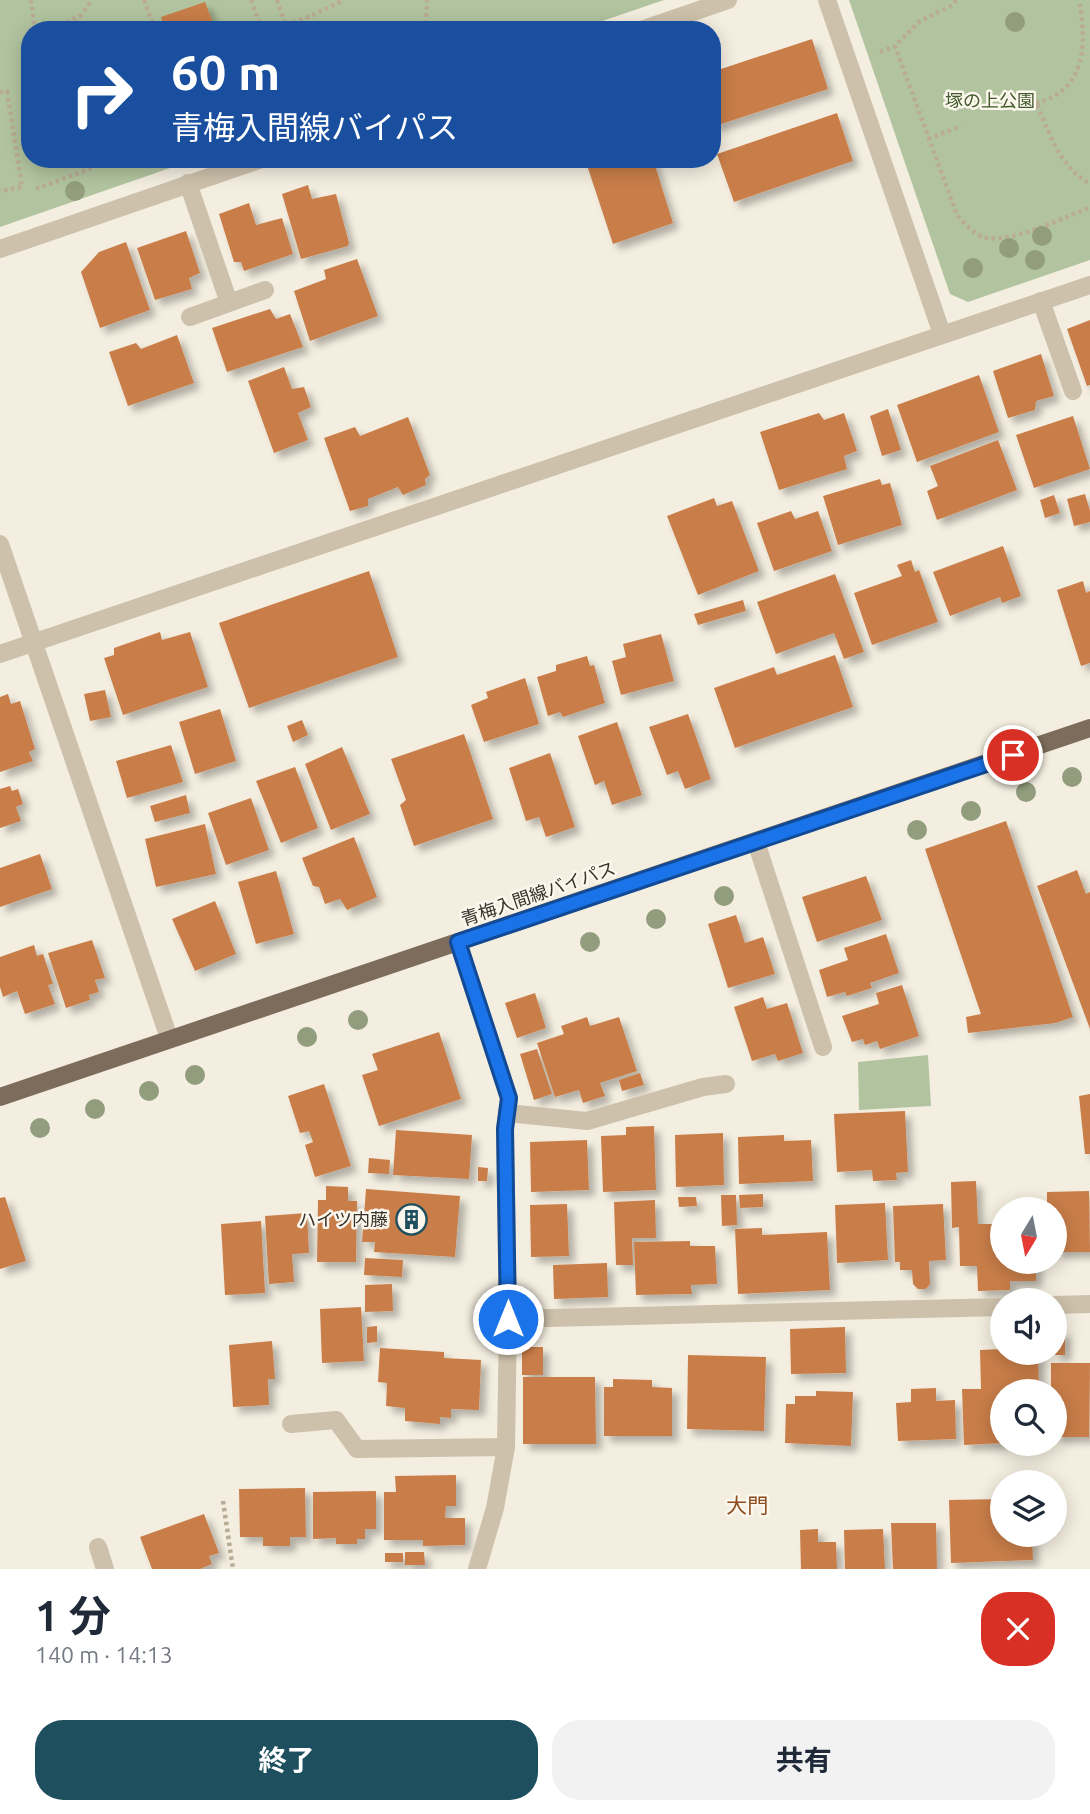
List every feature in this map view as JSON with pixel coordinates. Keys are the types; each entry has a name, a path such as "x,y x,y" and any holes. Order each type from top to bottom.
{"main road":[{"name":"青梅入間線バイパス","path":"0,1097 1090,729"}],"street":[{"path":"667,21 728,0"},
{"path":"827,0 942,334"},
{"path":"0,249 234,168"},
{"path":"188,183 229,303"},
{"path":"0,654 1090,285"},
{"path":"190,317 265,290"},
{"path":"1041,301 1073,391"},
{"path":"0,544 169,1038"},
{"path":"756,842 823,1047"},
{"path":"458,942 509,1098 506,1447 495,1508 477,1569"},
{"path":"507,1113 587,1121 704,1087 726,1084"},
{"path":"1067,1305 1090,1304"},
{"path":"508,1319 990,1307"},
{"path":"291,1424 336,1420 357,1449 506,1447"},
{"path":"98,1547 106,1569"}],"path":[{"path":"31,0 34,21"},
{"path":"79,21 92,0"},
{"path":"144,0 152,21"},
{"path":"251,0 259,21"},
{"path":"277,0 284,21"},
{"path":"300,21 344,0"},
{"path":"426,21 427,0"},
{"path":"956,0 953,5 920,21 895,46 957,215 983,237 1006,237 1030,231 1090,208"},
{"path":"1016,106 1037,105 1063,92 1080,72 1087,48 1087,23 1079,0"},
{"path":"69,21 81,15"},
{"path":"0,92 7,91 22,187 0,191"},
{"path":"1037,105 1061,158 1074,174 1090,184"},
{"path":"928,139 961,126"},
{"path":"36,188 87,168"},
{"path":"223,1501 233,1569"}],"green space":[{"path":"0,0 664,0 602,21 21,21 21,168 170,168 0,227"},
{"name":"塚の上公園","path":"849,0 1090,0 1090,260 968,302 950,294"},
{"path":"928,1055 931,1106 859,1110 858,1062"}],"building":[{"path":"205,2 212,21 162,21 161,17"},
{"path":"812,39 828,89 721,124 721,69"},
{"path":"837,113 853,161 734,202 721,165 721,153"},
{"path":"588,168 656,168 673,223 613,244"},
{"path":"308,185 312,199 336,194 349,243 348,246 301,259 282,194"},
{"path":"249,203 256,225 282,218 293,254 244,271 241,262 234,262 219,214"},
{"path":"186,231 200,273 189,278 192,289 155,300 137,248"},
{"path":"126,242 150,310 100,328 81,272 99,252"},
{"path":"357,259 378,316 310,341 294,291 326,279 324,270"},
{"path":"270,309 276,319 290,314 303,347 227,372 212,328"},
{"path":"1090,320 1090,385 1087,386 1067,329"},
{"path":"177,335 194,383 128,406 109,352 136,343 141,349"},
{"path":"1041,354 1054,396 1036,401 1035,410 1008,418 993,371"},
{"path":"284,367 292,389 304,387 311,407 298,413 308,440 274,453 248,381"},
{"path":"979,375 999,432 917,462 897,405"},
{"path":"888,409 901,450 882,456 870,416"},
{"path":"819,413 824,420 844,413 857,451 844,456 847,469 779,490 760,432"},
{"path":"1073,416 1090,469 1034,488 1016,435"},
{"path":"408,417 430,475 425,479 426,485 403,495 398,487 368,499 368,506 350,511 324,438 355,427 360,436"},
{"path":"998,440 1017,490 937,520 927,491 938,486 930,466"},
{"path":"880,479 882,485 890,483 902,525 838,545 823,496"},
{"path":"1085,494 1090,522 1074,526 1067,499"},
{"path":"1054,495 1060,513 1045,518 1040,500"},
{"path":"714,498 717,506 732,501 759,571 698,595 667,516"},
{"path":"791,511 795,519 818,511 832,551 774,571 757,523"},
{"path":"1003,546 1021,596 1002,603 1000,597 950,616 933,572"},
{"path":"911,560 915,572 919,570 938,622 872,645 854,593 902,576 897,565"},
{"path":"369,571 398,657 249,708 219,623"},
{"path":"835,574 864,652 844,659 834,633 776,654 757,602"},
{"path":"1083,581 1086,593 1090,591 1090,663 1081,666 1057,590"},
{"path":"743,600 746,611 698,625 694,614"},
{"path":"160,632 162,640 190,632 208,687 123,715 104,658 114,655 114,648"},
{"path":"661,634 674,681 621,695 612,661 626,657 623,644"},
{"path":"835,655 853,707 735,748 714,688 774,667 777,675"},
{"path":"587,656 590,666 594,665 605,703 563,717 560,712 548,716 537,677 556,671 556,665"},
{"path":"525,678 539,724 484,742 471,705 488,698 486,692"},
{"path":"105,690 111,717 90,721 84,694"},
{"path":"8,694 11,704 20,701 35,749 29,752 33,761 0,772 0,697"},
{"path":"220,709 236,761 195,774 179,722"},
{"path":"688,714 711,779 685,789 678,771 667,775 649,727"},
{"path":"302,720 308,735 293,742 287,726"},
{"path":"617,722 642,795 612,805 604,781 595,785 578,736"},
{"path":"464,734 493,819 414,846 400,805 406,800 391,759"},
{"path":"171,745 183,782 127,798 116,761"},
{"path":"342,747 370,814 331,830 305,764"},
{"path":"550,753 575,827 546,837 539,817 526,821 509,768"},
{"path":"295,767 318,828 281,843 256,781"},
{"path":"10,786 12,791 18,789 23,804 16,807 21,821 0,828 0,789"},
{"path":"186,795 190,813 155,822 150,806"},
{"path":"251,798 269,850 226,865 208,813"},
{"path":"1006,821 1073,1017 1056,1023 968,1033 966,1017 981,1014 925,849"},
{"path":"205,824 216,874 156,887 145,839"},
{"path":"354,837 377,897 347,910 340,899 325,904 319,887 313,886 302,858"},
{"path":"40,854 52,889 0,907 0,868"},
{"path":"1077,870 1086,894 1090,892 1090,1029 1037,886"},
{"path":"276,871 294,934 256,944 238,882"},
{"path":"866,876 882,920 817,942 802,897"},
{"path":"215,901 236,954 195,971 172,919"},
{"path":"736,915 745,943 763,937 775,974 728,988 708,924"},
{"path":"886,934 899,973 870,983 872,988 847,996 845,992 827,997 819,970 848,960 844,948"},
{"path":"92,940 105,978 95,980 99,992 89,995 90,1000 66,1008 48,953"},
{"path":"34,945 37,956 43,954 53,984 48,985 55,1004 25,1014 17,991 3,997 0,987 0,957"},
{"path":"902,985 919,1036 880,1049 877,1041 865,1045 863,1039 852,1042 842,1016 879,1004 876,993"},
{"path":"535,993 546,1028 517,1038 505,1003"},
{"path":"763,997 767,1009 787,1003 803,1053 778,1061 775,1054 752,1061 734,1007"},
{"path":"587,1017 590,1026 619,1017 637,1071 600,1083 605,1096 583,1103 579,1090 555,1097 537,1043 564,1034 561,1026"},
{"path":"439,1032 461,1099 379,1126 362,1075 378,1070 372,1054"},
{"path":"537,1049 552,1094 534,1100 520,1054"},
{"path":"640,1073 644,1085 622,1091 619,1080"},
{"path":"324,1084 351,1166 315,1177 305,1145 313,1142 309,1131 300,1133 288,1096"},
{"path":"1090,1094 1090,1154 1085,1154 1079,1096"},
{"path":"905,1111 908,1172 896,1173 897,1180 873,1181 872,1170 837,1172 834,1114"},
{"path":"654,1126 656,1190 603,1192 601,1136 626,1135 626,1127"},
{"path":"396,1130 472,1135 469,1179 393,1175"},
{"path":"723,1133 724,1185 676,1187 675,1135"},
{"path":"784,1135 784,1141 811,1140 813,1181 739,1184 738,1137"},
{"path":"587,1140 589,1190 531,1192 530,1142"},
{"path":"369,1158 390,1160 389,1174 368,1173"},
{"path":"478,1167 488,1168 487,1181 478,1181"},
{"path":"976,1181 978,1224 990,1224 990,1274 1036,1274 1036,1281 1010,1281 1010,1288 978,1291 977,1266 960,1266 959,1227 952,1228 951,1182"},
{"path":"326,1186 348,1187 348,1201 357,1201 356,1262 317,1262 318,1200 326,1200"},
{"name":"ハイツ内藤","path":"366,1189 460,1196 455,1257 374,1252 375,1242 362,1242"},
{"path":"1089,1191 1090,1252 1068,1252 1068,1197 1047,1197 1047,1192"},
{"path":"763,1194 763,1207 740,1208 739,1195"},
{"path":"721,1195 736,1195 737,1225 722,1226"},
{"path":"5,1197 26,1261 0,1269 0,1198"},
{"path":"678,1197 696,1197 697,1206 679,1207"},
{"path":"655,1200 656,1238 632,1238 633,1265 616,1265 614,1202"},
{"path":"885,1203 888,1260 837,1263 835,1205"},
{"path":"567,1204 569,1256 531,1257 530,1205"},
{"path":"943,1204 946,1260 929,1261 930,1284 926,1289 918,1289 913,1284 912,1270 900,1270 900,1262 895,1262 893,1206"},
{"path":"307,1213 309,1253 292,1254 294,1282 269,1284 265,1216"},
{"path":"261,1221 265,1293 225,1295 221,1224"},
{"path":"762,1228 762,1235 827,1232 830,1290 738,1294 735,1229"},
{"path":"690,1241 690,1246 715,1246 717,1284 691,1285 692,1294 636,1295 634,1242"},
{"path":"365,1258 403,1260 402,1277 364,1275"},
{"path":"607,1263 608,1297 554,1299 553,1265"},
{"path":"392,1284 393,1311 365,1312 365,1285"},
{"path":"361,1307 364,1361 322,1363 320,1309"},
{"path":"377,1326 377,1342 367,1343 367,1327"},
{"path":"845,1327 846,1373 791,1374 790,1329"},
{"path":"272,1341 275,1379 268,1379 269,1405 233,1407 229,1345"},
{"path":"522,1347 543,1347 543,1375 522,1375"},
{"path":"380,1348 444,1352 444,1358 481,1360 479,1410 451,1409 451,1418 440,1417 440,1424 405,1421 405,1408 386,1406 387,1383 378,1382"},
{"path":"980,1350 990,1350 990,1365 1038,1365 1039,1379 990,1379 990,1444 964,1445 962,1389 981,1389"},
{"path":"688,1355 766,1357 764,1431 687,1429"},
{"path":"1090,1363 1089,1437 1067,1437 1067,1379 1051,1379 1051,1365"},
{"path":"523,1377 595,1377 596,1444 523,1444"},
{"path":"613,1379 652,1380 652,1387 672,1388 672,1436 604,1436 604,1387 613,1387"},
{"path":"936,1388 936,1401 955,1400 956,1439 898,1441 896,1403 911,1402 911,1389"},
{"path":"816,1391 853,1392 851,1446 785,1443 786,1404 795,1404 795,1396 816,1396"},
{"path":"456,1475 456,1506 446,1506 445,1518 465,1518 465,1545 423,1546 423,1540 384,1540 384,1492 396,1492 395,1476"},
{"path":"305,1488 306,1537 290,1537 290,1546 263,1546 263,1537 240,1537 239,1489"},
{"path":"376,1491 376,1529 365,1529 365,1539 357,1539 357,1544 336,1544 336,1538 313,1539 313,1492"},
{"path":"990,1499 990,1547 1032,1547 1033,1560 951,1563 949,1500"},
{"path":"204,1514 219,1553 209,1556 212,1564 200,1569 152,1569 140,1537"},
{"path":"891,1523 936,1523 937,1569 893,1569"},
{"path":"818,1529 818,1542 836,1542 837,1569 801,1569 800,1530"},
{"path":"883,1529 885,1569 845,1569 844,1530"},
{"path":"405,1552 424,1552 425,1565 405,1565"},
{"path":"385,1553 403,1553 403,1562 385,1562"}],"place":[{"name":"ハイツ内藤","path":"411,1219"}],"district":[{"name":"大門","path":"747,1505"}],"route":[{"path":"508,1319 505,1129 509,1098 458,942 1013,755"}]}
